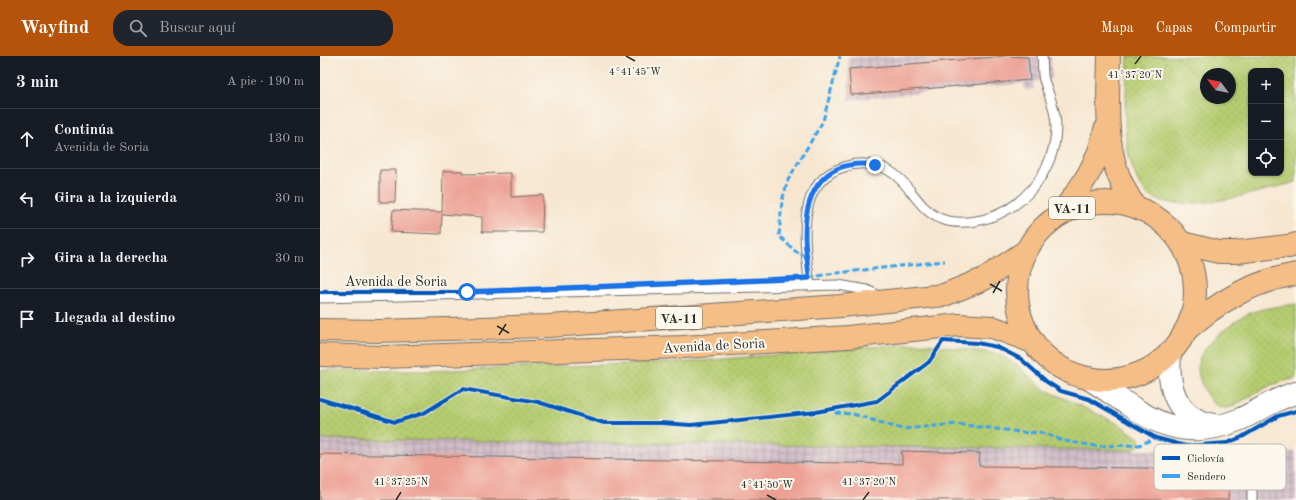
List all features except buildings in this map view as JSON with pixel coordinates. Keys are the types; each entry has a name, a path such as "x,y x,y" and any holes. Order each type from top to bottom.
{"highway":[{"path":"1109,56 1108,115 1112,152 1117,175 1135,206"},
{"path":"1061,214 1085,181 1098,156 1103,142 1108,115"},
{"name":"VA-11","path":"1102,201 1135,206 1158,218 1170,227 1182,243 1191,263 1195,287 1193,310 1184,332 1170,352 1148,369 1128,378 1109,380 1088,378 1064,370 1047,358 1033,342 1021,317 1017,291 1020,268 1026,251 1041,230 1061,214 1081,205 1102,201"},
{"path":"1182,243 1219,252 1294,246"},
{"name":"Avenida de Soria","path":"320,330 380,332 549,326 675,318 890,301 944,295 984,279 1026,251"},
{"name":"VA-11","path":"1184,332 1214,306 1235,294 1296,274"},
{"name":"Avenida de Soria","path":"320,355 383,357 682,347 848,337 959,325 992,327 1033,342"}],"street":[{"path":"1170,352 1169,377 1172,392 1178,404 1188,415 1208,424 1224,426"},
{"path":"1088,378 1146,416 1175,428 1204,430 1224,426 1241,419 1282,396 1296,393"}],"lane":[{"path":"810,286 805,236 806,211 809,200 818,184 841,168 862,163 887,169 903,181 916,200 932,214 941,219 955,222 966,223 998,216 1007,211 1028,194 1042,176 1050,156 1056,127 1052,99 1044,80 1042,56"},
{"name":"Avenida de Soria","path":"320,298 838,285 867,290 890,301"}],"shaded area":[{"path":"848,56 1051,56 1052,78 1034,82 1034,89 1025,90 1024,83 849,100"},
{"path":"320,439 1154,450 1154,490 1286,490 1286,452 1296,452 1296,500 320,500"}],"green space":[{"path":"1128,56 1296,56 1296,182 1243,196 1201,203 1181,204 1164,202 1150,196 1146,193 1137,179 1131,164 1127,147 1125,121"},
{"path":"1296,304 1296,378 1271,385 1229,408 1215,405 1208,397 1202,386 1199,375 1198,364 1204,350 1226,328 1248,314 1265,309"},
{"path":"919,343 999,354 1018,366 1044,389 1119,424 1140,439 1139,445 1133,450 320,439 320,370 423,371 686,362"}],"marked path":[{"path":"807,257 795,251 779,236 782,201 788,180 823,121 840,56"},
{"path":"809,278 828,274 945,261"},
{"path":"835,413 853,414 902,429 957,424 1028,433 1039,432 1065,441 1095,446 1139,445 1156,438"}],"cycle path":[{"path":"320,292 467,292 809,278"},
{"path":"943,341 977,343 997,347 1021,359 1047,382 1061,391 1089,399 1156,438 1178,444"},
{"path":"320,399 395,422 424,413 463,389 538,402 604,423 661,423 691,425 816,412 877,401 929,362 943,341"},
{"path":"1213,444 1227,443 1242,437 1278,416 1296,411"}],"route":[{"path":"467,292 809,278 806,257 805,223 806,211 813,192 818,184 832,171 851,164 862,163 875,165"}]}
